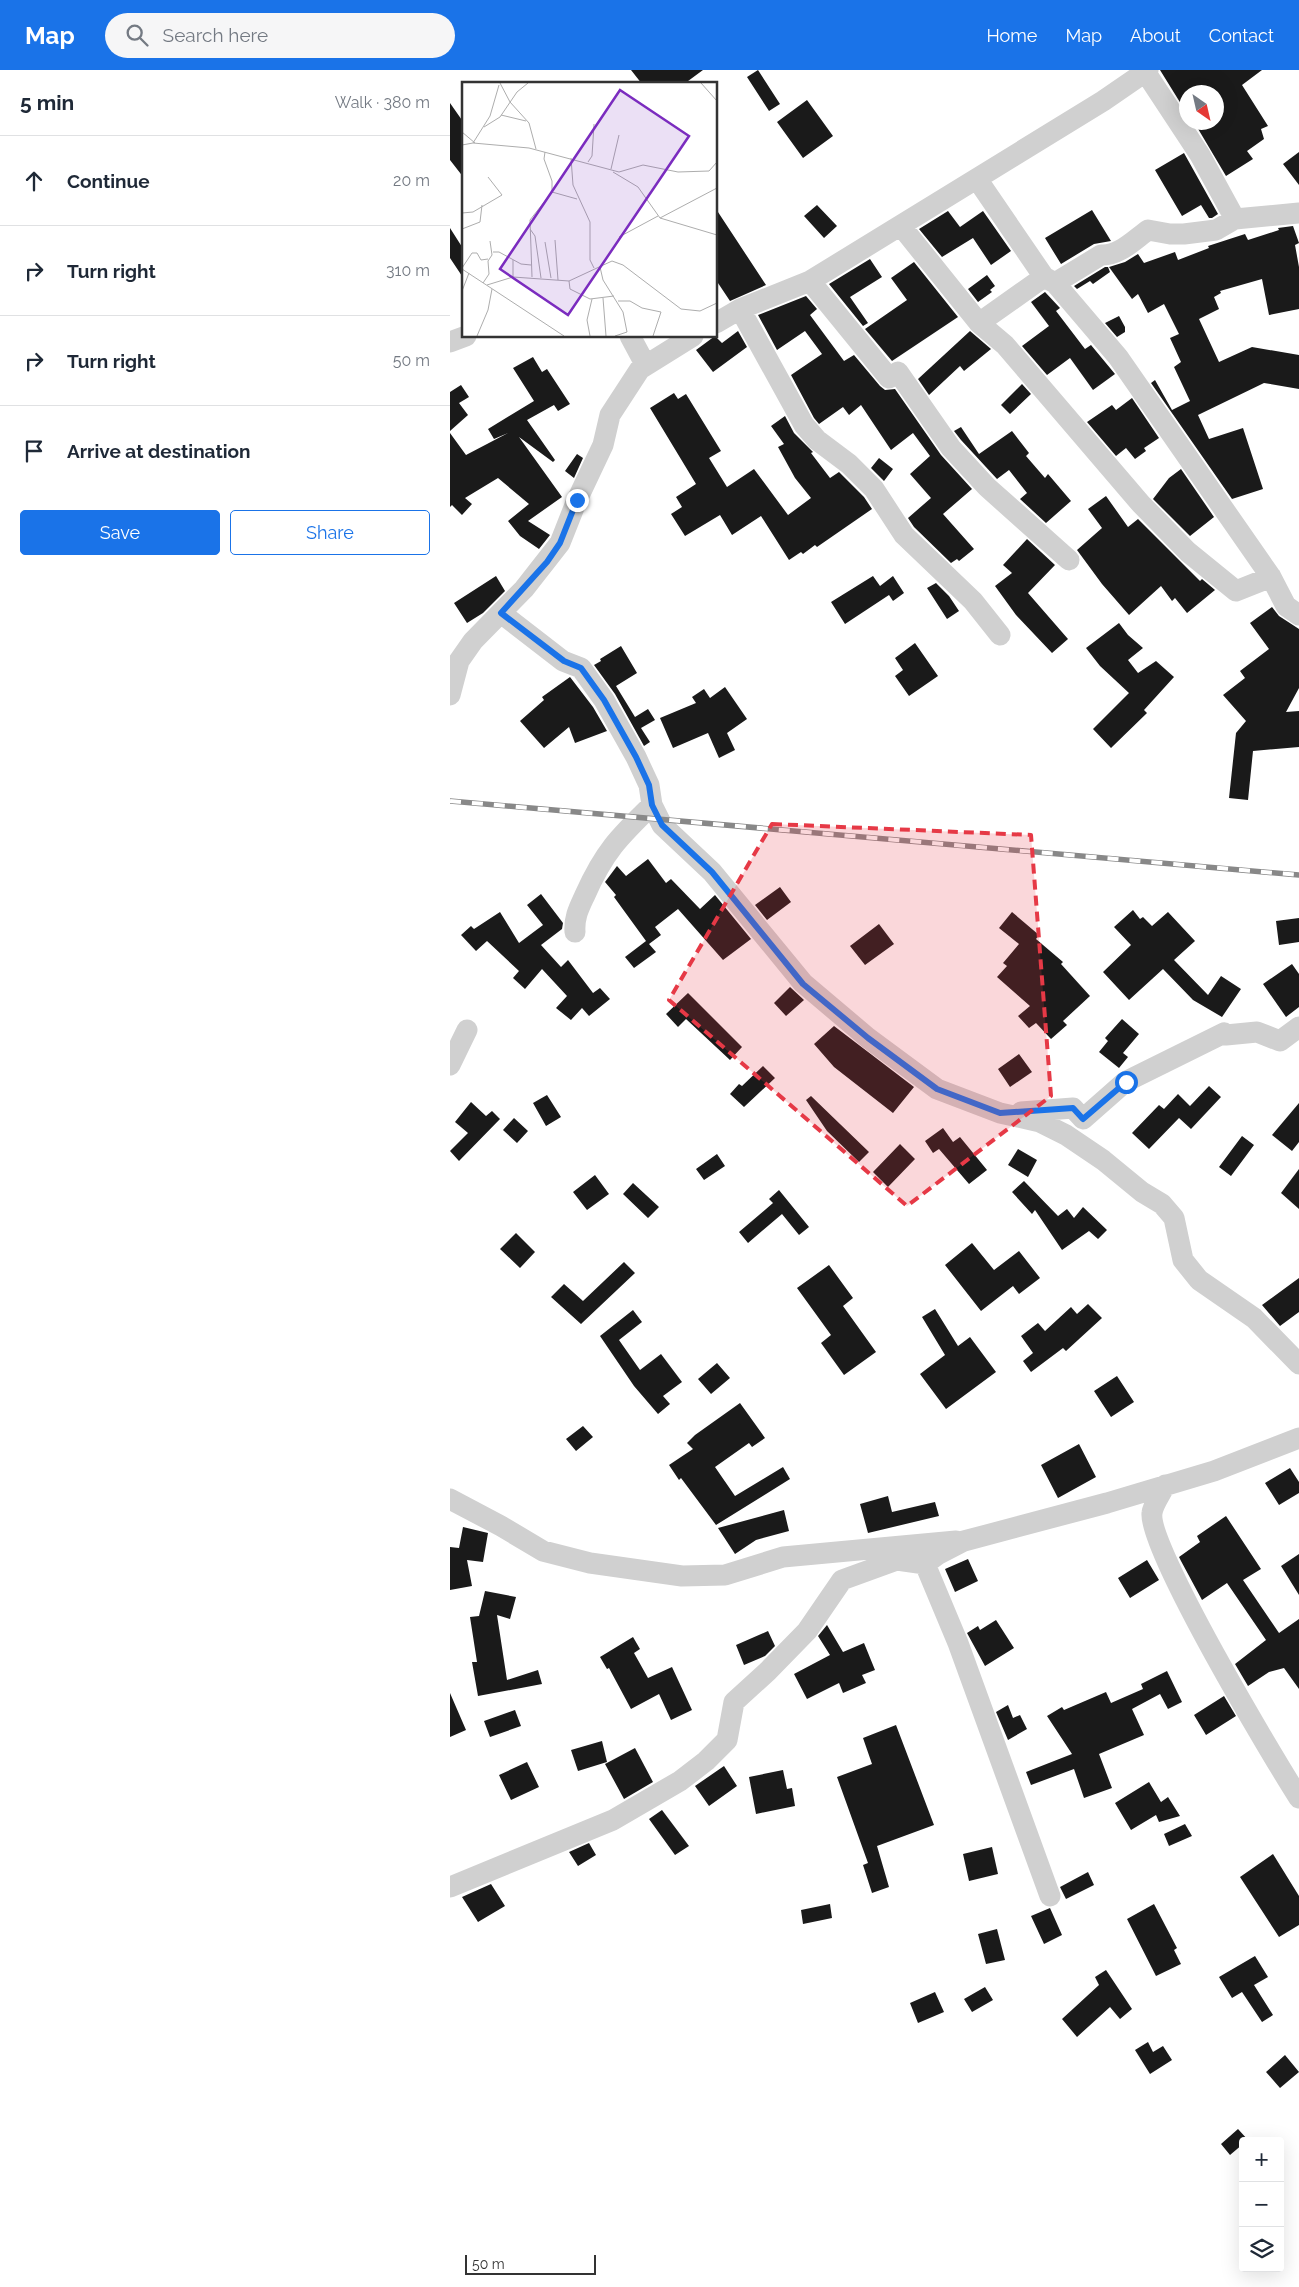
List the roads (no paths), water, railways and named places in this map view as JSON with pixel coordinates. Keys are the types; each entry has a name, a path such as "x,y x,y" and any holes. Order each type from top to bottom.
{"street":[{"path":"718,322 740,309 810,281 977,179 1147,71 1200,155 1235,219"},
{"path":"977,179 1050,280 1118,357 1271,577 1286,606 1299,616"},
{"path":"979,323 1050,280 1101,255 1120,251 1148,230 1170,234 1216,230 1235,219 1299,214"},
{"path":"901,226 979,323 1004,345 1141,504 1188,552 1236,591 1271,577"},
{"path":"810,281 889,378 898,372 951,448 987,487 1069,560"},
{"path":"740,309 804,425 817,440 849,464 874,489 904,535 973,601 1000,635"},
{"path":"450,342 462,338"},
{"path":"631,338 646,364"},
{"path":"450,695 455,658 501,613 541,569 560,543 577,500 603,445 610,415 640,369 690,338"},
{"path":"501,613 564,661 581,668 604,700 636,757 649,785 652,805 662,825 712,872 803,984 868,1038 937,1089 1000,1113 1040,1122 1066,1135 1104,1160 1142,1192 1162,1204 1174,1218 1182,1260 1199,1280 1254,1318 1299,1364"},
{"path":"575,932 574,920 598,865 615,841 652,805"},
{"path":"1000,1113 1073,1108 1083,1119 1126,1082 1224,1033 1226,1035 1257,1032 1280,1041 1299,1027"},
{"path":"450,1065 467,1030"},
{"path":"450,1499 501,1526 543,1552 590,1563 682,1576 725,1575 783,1557 964,1541 1214,1471 1299,1438"},
{"path":"1165,1486 1152,1514 1160,1545 1232,1685 1299,1798"},
{"path":"450,1888 612,1820 680,1781 706,1761 726,1740 734,1702 807,1631 842,1580 897,1560 925,1564 937,1555 964,1541"},
{"path":"925,1564 958,1643 1050,1896"}],"railway":[{"path":"450,801 1299,875"}]}
